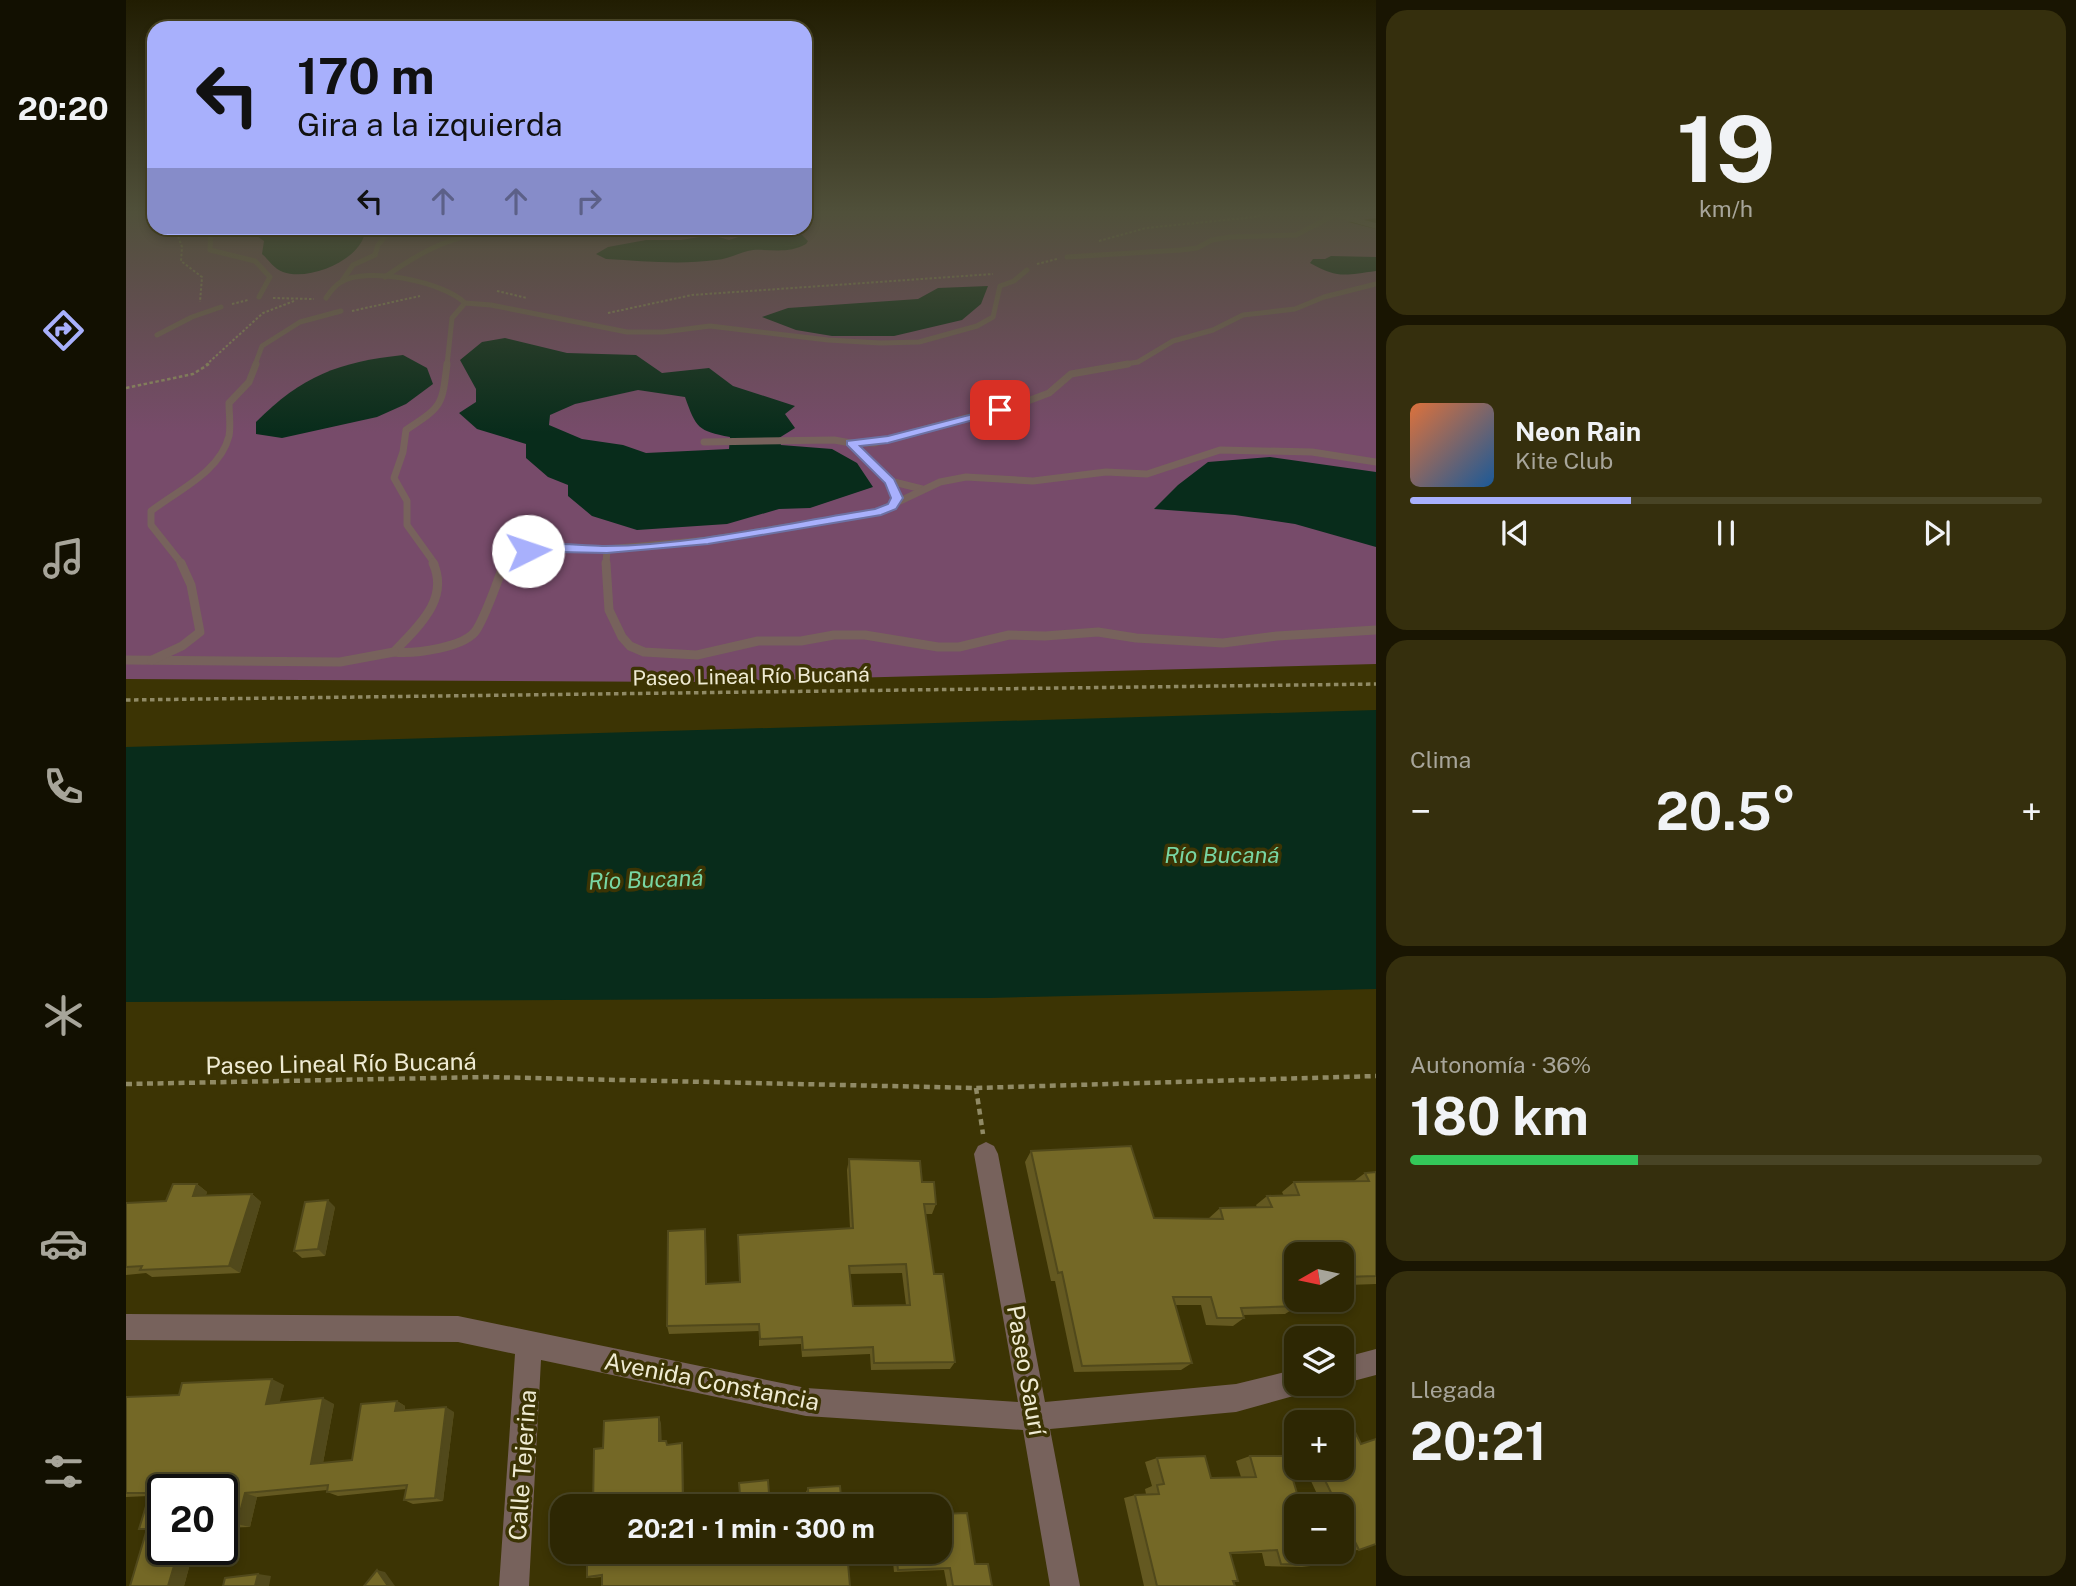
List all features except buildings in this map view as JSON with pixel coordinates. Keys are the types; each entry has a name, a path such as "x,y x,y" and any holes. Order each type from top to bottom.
{"street":[{"name":"Paseo Saurí","path":"986,1154 1065,1586"},
{"name":"Avenida Constancia","path":"126,1327 458,1329 806,1402 1036,1417 1236,1398 1284,1385"},
{"name":"Calle Tejerina","path":"514,1586 529,1344"},
{"path":"1354,1368 1376,1362"}],"lane":[{"path":"260,297 266,285"},
{"path":"326,298 338,285"},
{"path":"420,285 458,295 465,303 491,305 627,332 663,332 710,326 828,340 919,342 977,326 993,317 1000,286 1003,285"},
{"path":"704,442 834,440 851,443 892,439 1013,406 1049,393 1071,374 1138,362 1173,341 1213,330 1243,315 1295,309 1324,297 1372,285"},
{"path":"394,652 435,603 439,583 435,565 407,525 407,501 394,478 403,452 406,430 436,410 443,400 452,318 465,303"},
{"path":"192,317 201,305"},
{"path":"158,335 192,317 221,307"},
{"path":"152,660 182,646 200,632 191,578 171,546 151,525 152,511 194,481 224,450 229,435 229,403 248,382 262,346 300,322 341,312"},
{"path":"851,443 890,481 897,498 892,507"},
{"path":"126,660 340,662 394,652 413,654 457,643 476,632 503,567 528,551 559,548 607,550 708,540 877,512 892,507 922,489 966,477 1009,481 1106,472 1147,474 1194,457 1231,449 1312,452 1376,461"},
{"path":"890,481 922,489"},
{"path":"607,550 605,578 609,610 622,637 630,646 643,652 697,655 758,641 801,641 834,635 865,635 938,647 959,647 1009,635 1045,636 1098,632 1136,638 1223,643 1277,636 1376,630"}],"path":[{"path":"201,305 198,294 202,285"},
{"path":"607,314 690,295 824,285"},
{"path":"341,312 362,310 447,291"},
{"path":"496,291 522,295 533,300"},
{"path":"221,307 260,297 296,300 326,298"},
{"path":"126,388 193,374 214,361 263,313 296,300"},
{"name":"Paseo Lineal Río Bucaná","path":"126,700 1376,684"},
{"name":"Paseo Lineal Río Bucaná","path":"126,1084 487,1077 976,1088 1376,1076"},
{"path":"976,1088 986,1154"}],"shaded area":[{"path":"126,285 1376,285 1376,664 692,682 126,679"}],"water":[{"path":"988,286 981,304 962,320 894,336 832,336 796,330 762,317 788,308 918,299 938,288"},
{"path":"505,338 567,353 636,355 662,373 709,368 733,386 795,406 785,414 795,428 779,438 781,445 832,449 857,463 873,487 810,508 779,509 727,524 637,530 592,516 568,496 568,485 548,477 526,458 526,444 477,429 459,413 476,402 476,389 460,360 482,342","holes":["638,390 685,397 700,426 711,433 730,437 729,449 646,453 623,445 582,439 549,425 550,415 575,404"]},
{"path":"403,355 427,368 433,384 406,404 377,417 282,438 256,434 256,422 306,382 340,367"},
{"path":"1270,457 1376,472 1376,547 1295,524 1235,515 1154,509 1178,485 1208,462"},
{"name":"Río Bucaná","path":"1376,710 1376,989 989,998 126,1002 126,747"}],"route":[{"path":"528,551 559,548 607,550 708,540 877,512 892,507 897,498 890,481 851,443 888,440 1000,410"}]}
